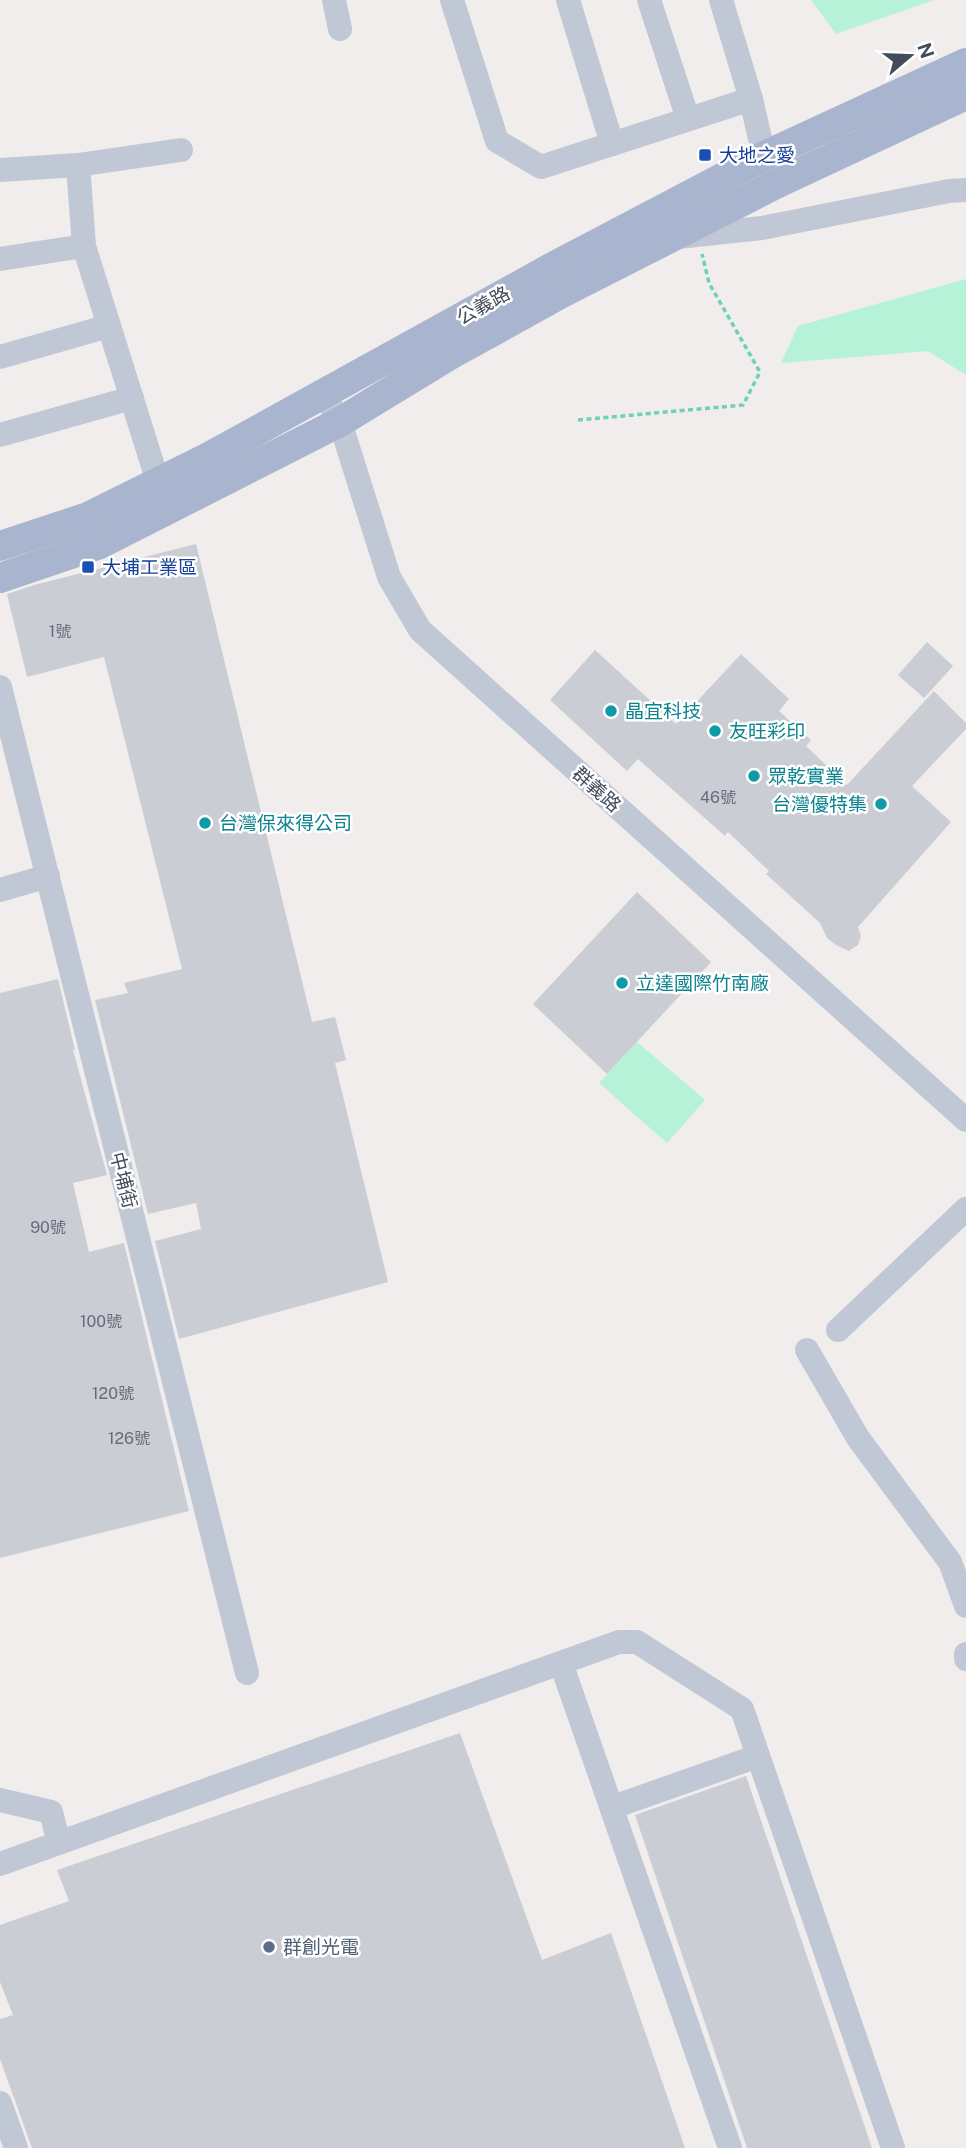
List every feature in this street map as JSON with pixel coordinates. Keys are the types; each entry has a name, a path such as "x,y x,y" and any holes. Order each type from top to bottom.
{"main road":[{"name":"公義路","path":"0,578 100,544 165,495 209,457 323,393 764,156 966,63"},
{"name":"公義路","path":"0,546 165,495 340,422 461,349 562,293 685,236 776,184 966,95"}],"street":[{"path":"334,0 340,29"},
{"path":"452,0 497,141 541,167 751,99"},
{"path":"568,0 612,144"},
{"path":"649,0 688,119"},
{"path":"721,0 751,99 764,156 776,184"},
{"path":"0,170 78,165 181,150"},
{"path":"78,165 84,246 165,495"},
{"path":"660,211 685,236 762,228 948,191 966,190"},
{"path":"0,259 84,246"},
{"path":"0,358 109,326"},
{"name":"群義路","path":"323,393 340,422 389,578 420,629 966,1120"},
{"path":"0,435 132,398"},
{"name":"中埔街","path":"0,687 5,725 48,876 247,1673"},
{"path":"0,890 48,876"},
{"path":"838,1330 966,1209"},
{"path":"807,1350 858,1438 950,1562 966,1606"},
{"path":"0,1864 619,1642 637,1642 742,1709 893,2148"},
{"path":"966,1654 966,1659"},
{"path":"561,1663 730,2148"},
{"path":"613,1807 758,1756"},
{"path":"0,1800 51,1812 59,1843"},
{"path":"0,2104 16,2148"}],"path":[{"path":"578,420 743,405 760,372 685,236"}],"green space":[{"path":"811,0 934,0 836,34"},
{"path":"966,279 966,375 928,351 781,363 798,326"},
{"path":"637,1042 705,1100 667,1143 599,1083"}],"building":[{"name":"台灣保來得公司","path":"196,544 312,1022 335,1017 346,1060 335,1063 388,1282 179,1339 155,1241 201,1229 196,1203 148,1214 95,1000 128,993 124,983 182,969 104,657 27,677 7,594"},
{"path":"927,642 953,666 924,698 898,675"},
{"path":"595,650 676,724 741,654 789,699 779,711 811,740 806,746 847,785 934,691 966,723 966,729 912,786 951,822 858,927 861,936 858,945 849,951 836,945 827,938 820,923 766,874 769,871 728,832 725,836 638,759 627,771 550,700"},
{"name":"立達國際竹南廠","path":"637,892 711,962 607,1074 533,1004"},
{"path":"58,979 73,1050 107,1175 73,1183 89,1252 124,1243 189,1511 0,1558 0,993"},
{"name":"群創光電","path":"460,1733 542,1960 611,1933 685,2148 32,2148 0,2059 0,2019 13,2015 0,1982 0,1925 69,1901 57,1870"},
{"path":"746,1776 872,2148 747,2148 635,1815"}],"place":[{"name":"大地之愛","path":"705,155"},
{"name":"大埔工業區","path":"88,567"},
{"name":"晶宜科技","path":"611,711"},
{"name":"友旺彩印","path":"715,731"},
{"name":"眾乾實業","path":"754,776"},
{"name":"台灣優特集","path":"881,804"},
{"name":"台灣保來得公司","path":"205,823"},
{"name":"立達國際竹南廠","path":"622,983"},
{"name":"群創光電","path":"269,1947"}]}
